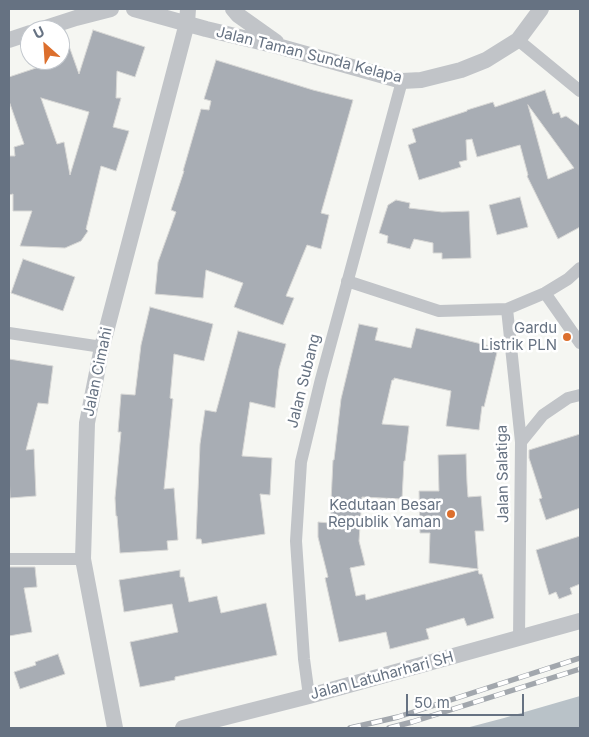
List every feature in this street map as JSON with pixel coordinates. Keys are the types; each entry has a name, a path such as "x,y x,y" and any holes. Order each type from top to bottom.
{"street":[{"path":"70,20 111,9"},
{"name":"Jalan Taman Sunda Kelapa","path":"134,9 171,20 188,16 206,29 282,46 402,81 421,80 461,70 486,60 518,40 541,9"},
{"path":"233,9 238,15 282,46"},
{"name":"Jalan Cimahi","path":"115,728 83,559 87,423 102,347 188,16"},
{"path":"518,40 580,91"},
{"name":"Jalan Subang","path":"309,696 304,659 296,541 300,462 402,81"},
{"path":"347,281 439,311 507,309 545,293 568,280 580,268"},
{"path":"545,293 580,343"},
{"name":"Jalan Salatiga","path":"507,309 522,442 519,638"},
{"path":"9,333 102,347"},
{"path":"522,442 543,415 568,398 580,395"},
{"path":"9,559 83,559"},
{"name":"Jalan Latuharhari SH","path":"183,728 309,696 580,621"}],"shaded area":[{"path":"580,696 580,728 466,728 504,718"}],"building":[{"path":"93,30 145,47 135,77 117,71 116,98 121,98 113,127 129,131 116,171 101,166 86,229 88,231 81,241 65,248 20,246 32,211 13,211 13,194 9,195 9,156 15,156 14,147 24,144 9,101 9,77 30,70 70,70 70,49 79,74","holes":["41,98 89,112 70,175 64,142 57,144"]},
{"path":"216,60 313,90 353,100 321,213 329,215 321,249 307,245 286,296 294,298 283,325 234,307 243,283 206,270 203,298 155,294 158,262 176,212 171,210 201,109 209,110 211,101 204,99"},
{"path":"545,90 553,114 559,112 561,118 566,116 580,126 580,227 558,239 527,176 520,145 477,157 472,139 466,140 467,160 459,162 461,167 419,180 408,145 416,142 412,129 493,102 495,107","holes":["528,105 574,168 548,179"]},
{"path":"520,197 528,227 497,235 489,205"},
{"path":"396,200 410,203 409,208 442,212 469,211 471,258 442,259 442,253 433,253 433,243 414,239 410,249 387,243 388,236 379,233 388,205"},
{"path":"23,259 75,277 63,311 11,293"},
{"path":"150,307 213,324 204,361 174,354 170,398 173,399 164,489 174,488 178,540 167,541 168,550 120,553 115,498 121,432 118,432 121,394 135,395 141,345"},
{"path":"359,324 378,328 375,340 411,348 416,328 498,348 484,407 482,406 479,430 446,426 451,391 394,378 392,380 382,424 409,426 404,461 402,499 362,497 359,541 365,565 350,568 356,596 365,594 366,600 478,570 479,574 482,574 494,618 467,626 464,618 426,629 429,639 390,649 386,632 339,642 325,578 328,577 318,537 318,522 330,523 333,460 341,399"},
{"path":"238,331 286,344 279,369 275,408 250,402 242,456 272,458 270,495 260,494 265,534 202,544 201,539 196,539 200,444 205,410 216,412"},
{"path":"9,359 53,366 48,404 38,403 26,450 34,449 36,496 10,498"},
{"path":"580,434 580,508 546,520 539,499 542,498 529,458 529,450"},
{"path":"466,454 468,497 481,496 484,531 475,531 478,569 429,563 430,533 420,533 419,491 439,491 438,455"},
{"path":"580,536 580,584 570,588 572,594 559,599 556,592 549,595 536,550"},
{"path":"9,567 35,567 37,587 24,588 32,632 9,636"},
{"path":"180,570 180,577 184,577 189,602 217,596 221,613 266,603 277,655 175,677 175,680 140,687 130,642 178,632 172,604 124,612 119,580"},
{"path":"58,654 65,674 20,689 14,672 36,665 35,662"}],"railway":[{"path":"350,728 398,717 580,658"},
{"path":"389,728 580,669"}],"place":[{"name":"Gardu Listrik PLN","path":"567,337"},
{"name":"Kedutaan Besar Republik Yaman","path":"451,514"}]}
